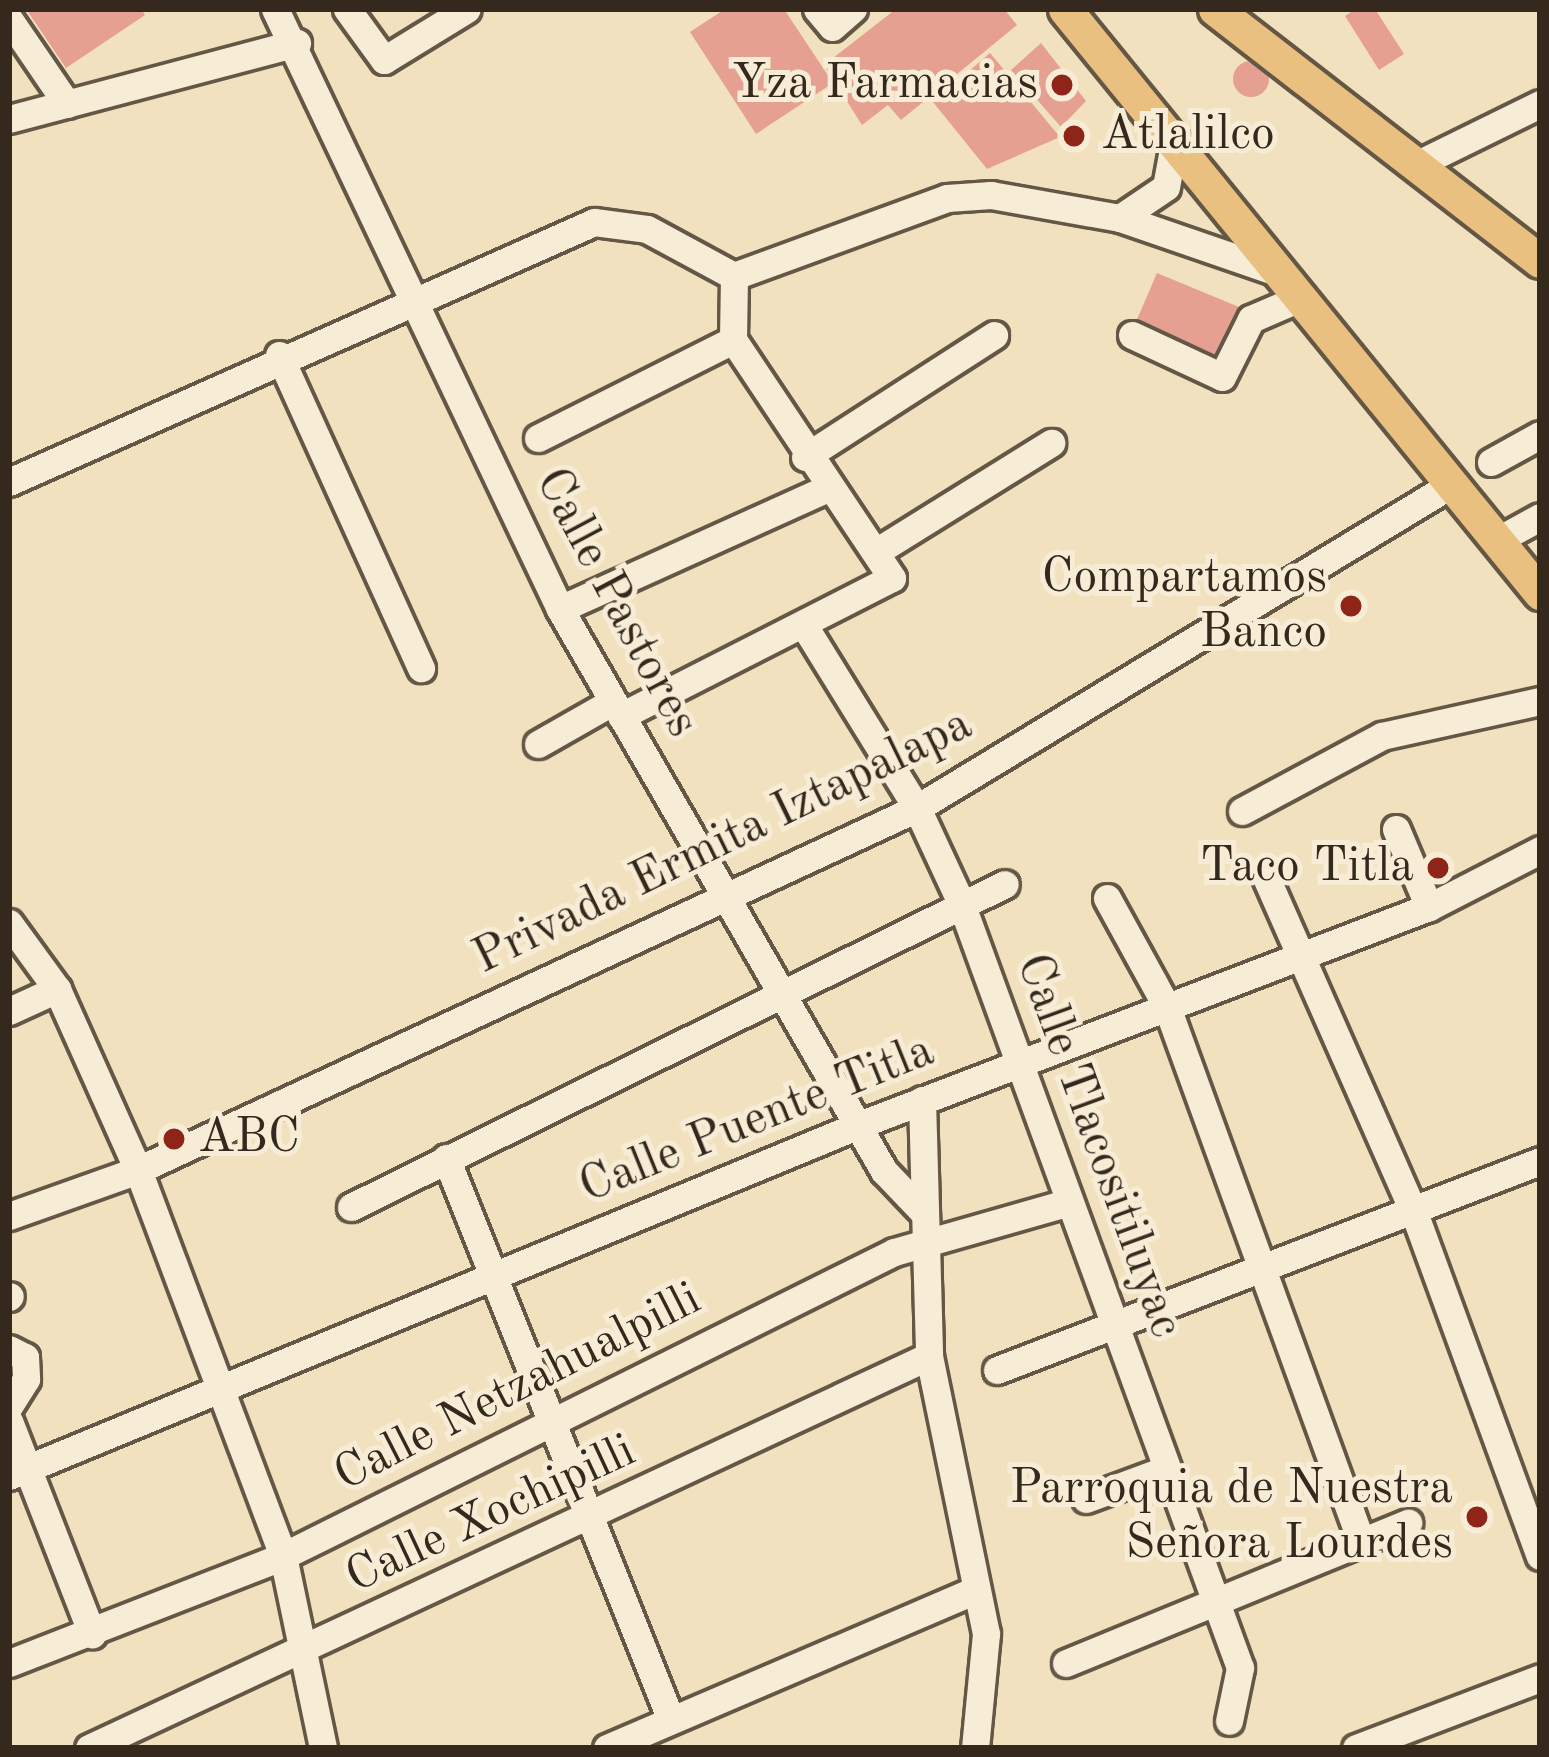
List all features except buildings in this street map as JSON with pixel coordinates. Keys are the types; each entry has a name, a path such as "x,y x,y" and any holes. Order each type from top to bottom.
{"main road":[{"path":"1065,9 1175,138 1540,593"},
{"path":"1102,9 1139,94"},
{"path":"1215,9 1540,260"}],"street":[{"path":"347,9 384,60 467,9"},
{"path":"817,9 832,27 853,9"},
{"name":"Calle Pastores","path":"280,11 560,609 781,996 859,1125 923,1212"},
{"path":"9,19 67,104"},
{"path":"9,119 297,43"},
{"path":"1416,165 1540,104"},
{"path":"1120,218 1166,187 1175,138"},
{"path":"9,482 416,295 594,222 647,229 734,275 946,199 991,195 1120,218 1293,286 1251,320 1222,377 1132,335"},
{"path":"538,744 805,627 886,586 879,550 826,489 734,340 734,275"},
{"path":"805,457 994,335"},
{"path":"538,438 734,340"},
{"path":"279,356 421,668"},
{"path":"1491,462 1540,435"},
{"path":"879,550 1051,443"},
{"name":"Privada Ermita Iztapalapa","path":"9,1216 138,1170 917,808 1452,484"},
{"path":"560,609 826,489"},
{"path":"1498,540 1540,517"},
{"name":"Calle Tlacositiluyac","path":"805,627 917,808 961,903 1240,1668 1229,1721"},
{"path":"1242,811 1382,736 1540,701"},
{"path":"1396,830 1429,907"},
{"name":"Calle Puente Titla","path":"19,1472 221,1393 859,1125 1429,907 1540,850"},
{"path":"1265,875 1308,953 1414,1215 1540,1556"},
{"path":"351,1207 1006,884"},
{"path":"1107,898 1167,1007 1362,1544"},
{"path":"9,923 57,989 138,1170 283,1556 310,1651 323,1748"},
{"path":"9,1011 57,989"},
{"path":"922,1100 928,1356 986,1634 975,1748"},
{"path":"446,1159 671,1720"},
{"path":"997,1370 1264,1276 1540,1161"},
{"name":"Calle Netzahualpilli","path":"9,1664 283,1556 550,1420 922,1244 1069,1202"},
{"path":"9,1349 25,1357 26,1379 9,1406"},
{"name":"Calle Xochipilli","path":"89,1748 310,1651 928,1356"},
{"path":"9,1420 19,1472 92,1634"},
{"path":"1086,1499 1167,1469"},
{"path":"1066,1663 1408,1523"},
{"path":"607,1748 976,1590"},
{"path":"1356,1748 1540,1678"}],"place":[{"name":"Yza Farmacias","path":"1062,85"},
{"name":"Atlalilco","path":"1074,136"},
{"name":"Compartamos Banco","path":"1351,606"},
{"name":"Taco Titla","path":"1438,868"},
{"name":"ABC","path":"174,1139"},
{"name":"Parroquia de Nuestra Señora Lourdes","path":"1477,1517"}]}
